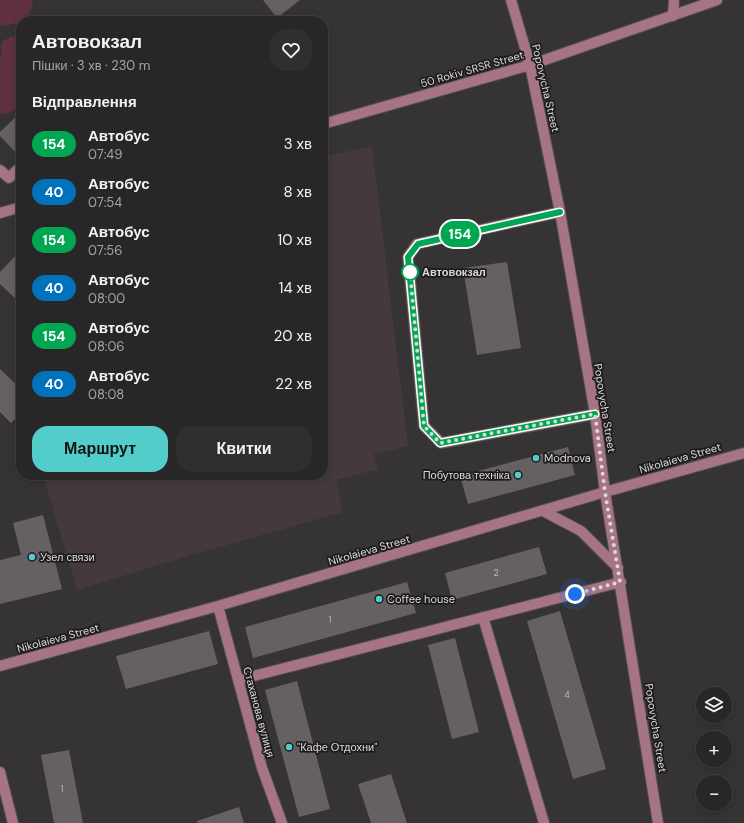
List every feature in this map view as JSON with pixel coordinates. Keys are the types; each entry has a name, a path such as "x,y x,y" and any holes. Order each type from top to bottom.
{"street":[{"name":"Popovycha Street","path":"511,0 530,65 560,212 595,414 605,492 658,823"},
{"path":"673,16 674,0"},
{"name":"50 Rokiv SRSR Street","path":"328,123 530,65 717,0"},
{"path":"0,170 9,178 16,171"},
{"path":"0,213 16,208"},
{"path":"560,212 418,244 408,257 424,426 440,443 595,414"},
{"name":"Nikolaieva Street","path":"0,666 218,606 605,492 744,453"},
{"path":"543,511 581,531 618,568"},
{"path":"238,680 620,582"},
{"name":"Стаханова вулиця","path":"218,606 262,768 282,823"},
{"path":"483,617 544,823"},
{"path":"0,772 13,823"}],"shaded area":[{"path":"0,0 33,0 32,8 27,16 16,16 16,23 0,26"},
{"path":"12,36 16,36 16,108 0,114 0,56 2,55 1,45 3,41"},
{"path":"372,146 408,446 374,454 378,469 336,480 343,512 181,558 77,590 44,480 328,480 328,156"}],"building":[{"path":"263,0 300,0 280,16 275,16"},
{"path":"16,117 16,153 0,136 0,132"},
{"path":"16,255 16,299 0,284 0,272"},
{"path":"507,262 521,348 477,355 463,268"},
{"path":"0,369 16,384 16,418 11,423 0,412"},
{"name":"Побутова техніка","path":"568,447 575,475 468,504 460,476"},
{"name":"Узел связи","path":"43,515 62,589 0,604 0,560 21,555 13,523"},
{"path":"539,547 547,574 452,600 445,573"},
{"path":"407,582 416,613 253,658 245,627"},
{"path":"560,611 606,769 573,779 527,621"},
{"path":"209,631 218,664 126,689 116,656"},
{"path":"455,638 479,732 452,739 428,645"},
{"path":"297,681 330,809 299,817 265,690"},
{"path":"69,750 83,823 54,823 41,755"},
{"path":"391,774 407,823 371,823 358,784"},
{"path":"239,807 244,823 198,823 197,821"}],"bus line":[{"name":"154","path":"560,212 418,244 408,257 424,426 440,443 595,414"}],"place":[{"name":"Автовокзал","path":"410,272"},
{"name":"Modnova","path":"536,458"},
{"name":"Побутова техніка","path":"518,475"},
{"name":"Узел связи","path":"32,557"},
{"name":"Coffee house","path":"379,599"},
{"name":"\"Кафе Отдохни\"","path":"289,747"}],"route":[{"path":"410,272 424,426 440,443 595,414 605,492 620,582 575,594"}]}
